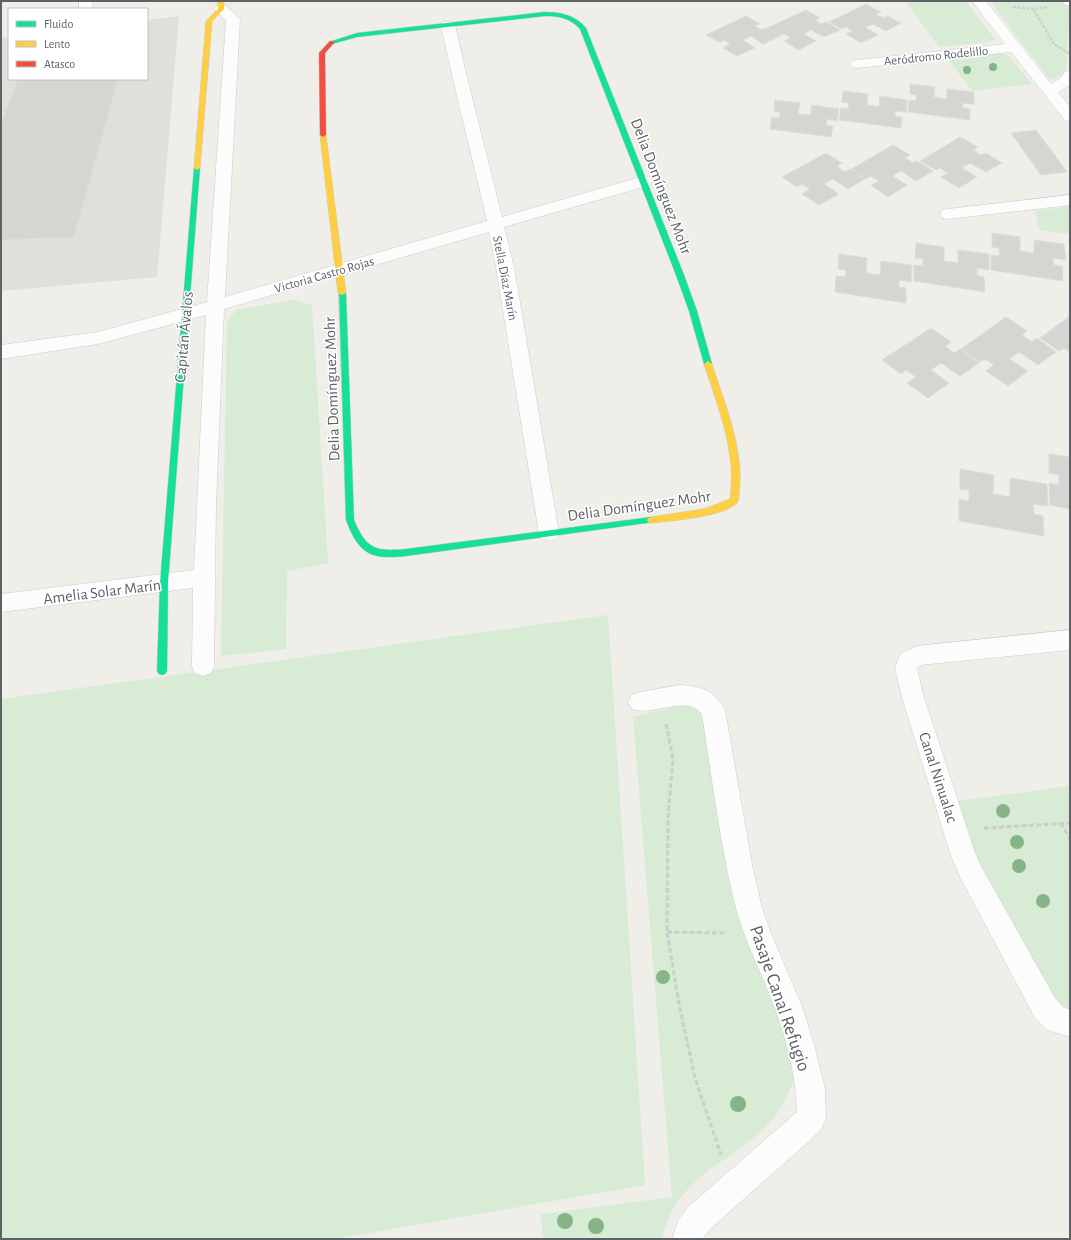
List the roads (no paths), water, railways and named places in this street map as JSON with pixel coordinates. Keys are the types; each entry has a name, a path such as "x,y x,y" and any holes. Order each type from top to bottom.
{"street":[{"path":"979,1 1070,117"},
{"name":"Capitán Ávalos","path":"162,671 164,583 209,21 221,5 233,18 215,306 203,578 203,666"},
{"name":"Delia Domínguez Mohr","path":"545,14 568,15 577,20 583,28 644,181 693,311 732,448 737,471 738,490 734,501 722,508 706,513 390,553 372,552 362,546 354,535 350,520 344,326 340,269 323,146 322,53 333,41 343,38 545,14"},
{"name":"Stella Díaz Marín","path":"448,25 462,91 496,225 505,267 549,533"},
{"name":"Aeródromo Rodelillo","path":"857,64 1014,47"},
{"path":"1049,91 1067,81 1070,75"},
{"name":"Victoria Castro Rojas","path":"1,352 98,338 185,315 644,181"},
{"path":"948,214 1070,200"},
{"name":"Amelia Solar Marín","path":"1,603 203,578"},
{"name":"Canal Ninualac","path":"1070,640 917,656 908,661 906,668 907,677 956,830 973,877 1045,1008 1057,1020 1070,1023"},
{"name":"Pasaje Canal Refugio","path":"650,700 694,696 705,700 711,706 739,864 749,908 757,933 788,1006 812,1089 812,1118 798,1132 699,1218 690,1230 687,1239"}]}
